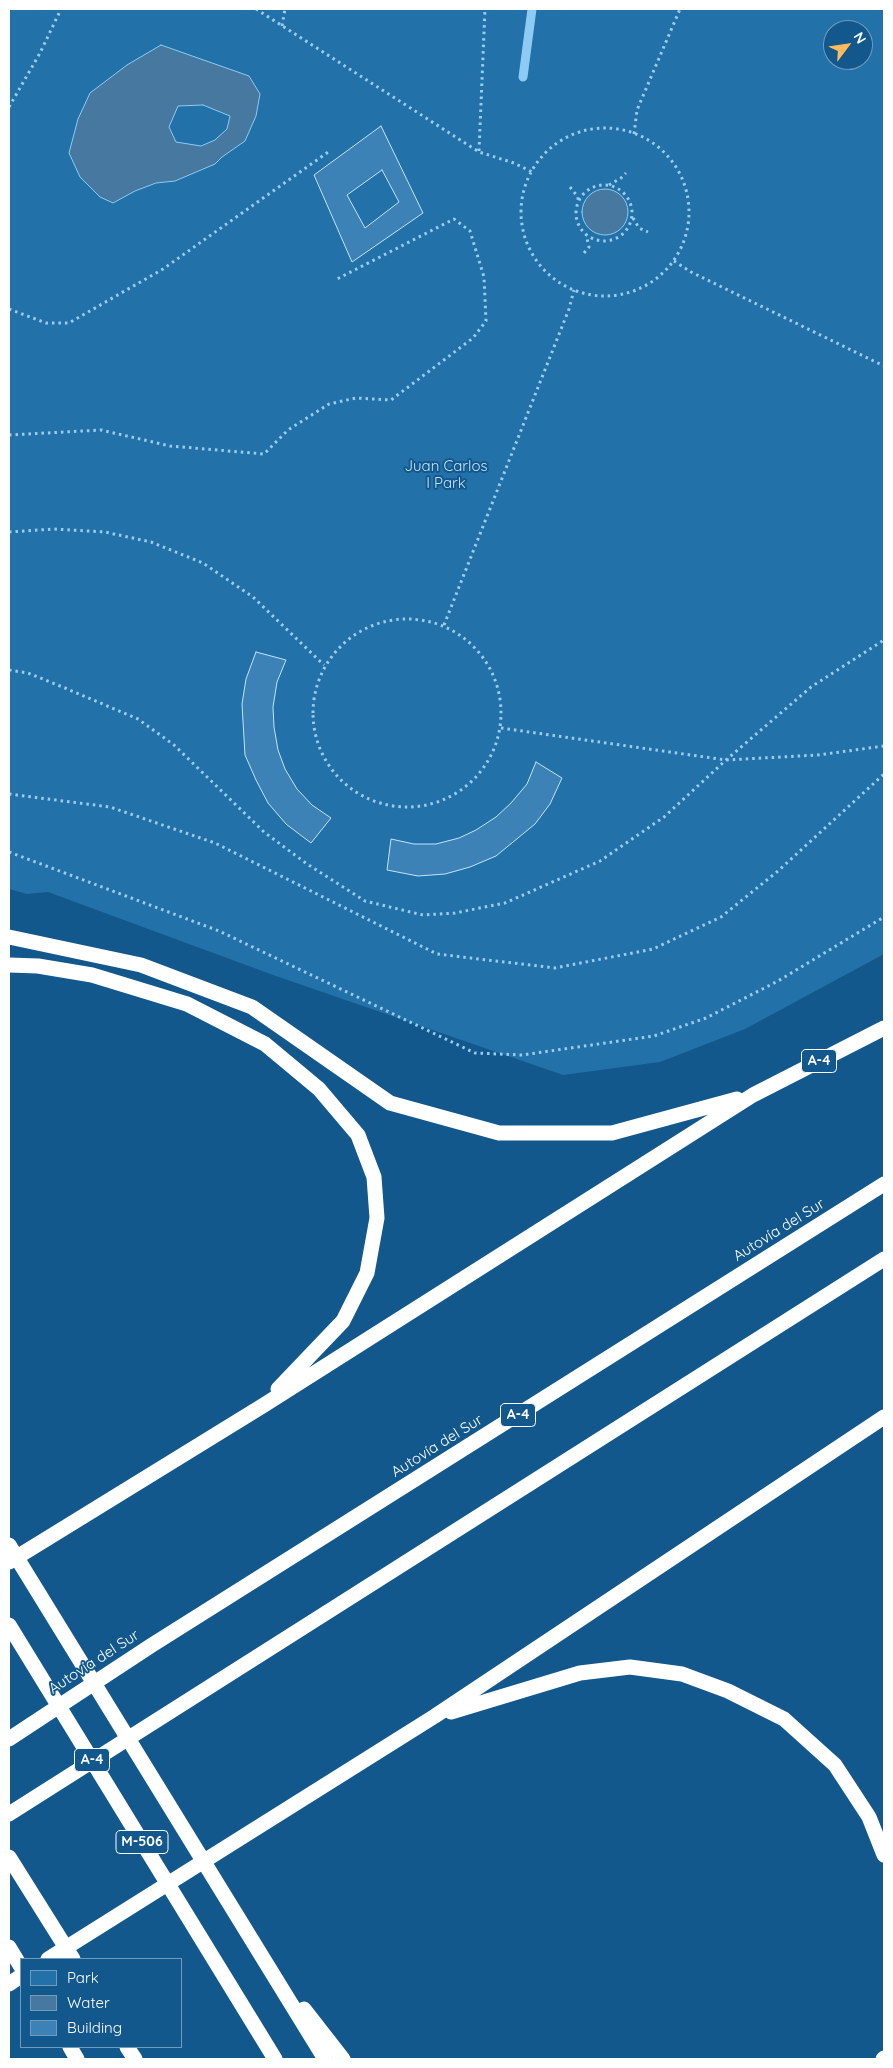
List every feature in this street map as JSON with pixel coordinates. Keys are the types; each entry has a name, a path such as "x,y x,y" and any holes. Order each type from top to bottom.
{"highway":[{"path":"9,937 141,965 252,1007 390,1104 499,1133 612,1133 753,1095"},
{"path":"9,966 38,966 92,975 187,1004 265,1044 319,1089 358,1135 374,1177 377,1218 367,1272 343,1321 264,1405"},
{"name":"A-4","path":"753,1095 884,1028"},
{"path":"9,1562 54,1532 264,1405 753,1095"},
{"name":"Autovía del Sur","path":"9,1739 152,1645 884,1184"},
{"name":"A-4","path":"9,1814 174,1707 884,1259"},
{"path":"50,1958 435,1716 884,1417"},
{"path":"9,1545 325,2059"},
{"name":"M-506","path":"9,1625 275,2059"},
{"path":"435,1716 580,1673 630,1667 682,1674 728,1691 784,1719 835,1765 870,1817 884,1855"},
{"path":"9,1857 72,1958"},
{"path":"9,1947 20,1965"},
{"path":"260,1952 343,2059"},
{"path":"9,1984 20,1977"},
{"path":"71,2048 77,2059"},
{"path":"128,2048 135,2059"}],"path":[{"path":"9,108 40,53 61,9"},
{"path":"256,9 479,152 514,163 532,172"},
{"path":"282,26 285,9"},
{"path":"479,152 485,9"},
{"path":"634,134 637,110 680,9"},
{"path":"589,129 617,129 634,134 643,137 666,154 682,176 689,203 688,230 674,261 660,277 635,291 608,297 581,293 556,280 536,261 524,236 521,208 527,181 541,157 563,139 589,129"},
{"path":"9,309 46,323 69,323 163,269 330,150"},
{"path":"608,185 626,173"},
{"path":"570,187 578,197 577,222 586,234 597,240 616,239 624,234 630,226 632,207 629,198 615,186 597,185 588,189 578,202"},
{"path":"632,217 639,228 648,232"},
{"path":"9,435 101,430 170,446 264,454 288,430 329,404 356,398 391,400 474,338 486,321 484,277 470,231 454,219 337,279"},
{"path":"584,253 588,247 586,234"},
{"path":"674,261 691,272 884,366"},
{"path":"444,625 565,319 574,290"},
{"path":"9,532 54,530 105,532 151,542 203,563 253,597 324,665"},
{"path":"405,617 444,625 477,648 498,685 501,728 488,764 460,793 411,809 372,802 332,773 314,734 313,697 324,665 361,629 405,617"},
{"path":"9,670 47,680 138,719 174,745 264,832 307,864 364,901 423,915 455,913 505,903 600,861 664,816 810,687 884,640"},
{"path":"501,728 726,760 818,755 884,746"},
{"path":"9,794 110,807 215,843 437,954 555,968 653,949 721,917 778,871 884,774"},
{"path":"9,852 219,931 475,1053 522,1055 654,1036 714,1014 778,981 884,917"}],"green space":[{"name":"Juan Carlos I Park","path":"9,9 884,9 884,954 745,1029 660,1062 563,1075 273,975 48,892 27,894 9,889"}],"water":[{"path":"161,45 249,76 260,94 256,116 245,141 215,164 175,181 156,183 135,191 113,203 100,197 80,177 69,153 78,119 90,93 127,65","holes":["203,105 230,116 227,129 215,140 201,146 176,142 169,127 178,106"]},
{"path":"605,189 618,193 624,199 628,212 624,225 618,231 605,235 592,231 586,225 582,212 586,199 592,193"}],"building":[{"path":"381,126 423,213 352,262 314,175","holes":["382,170 399,202 365,228 347,195"]},
{"path":"256,652 286,660 277,682 273,707 278,750 285,769 297,789 312,805 331,818 311,843 286,824 268,803 245,755 242,704 246,679"},
{"path":"536,762 562,778 550,804 535,824 496,856 470,867 445,874 418,876 387,870 391,839 414,844 436,844 459,838 476,830 496,817 511,803 527,784"}],"waterway":[{"path":"523,77 532,9"}]}
